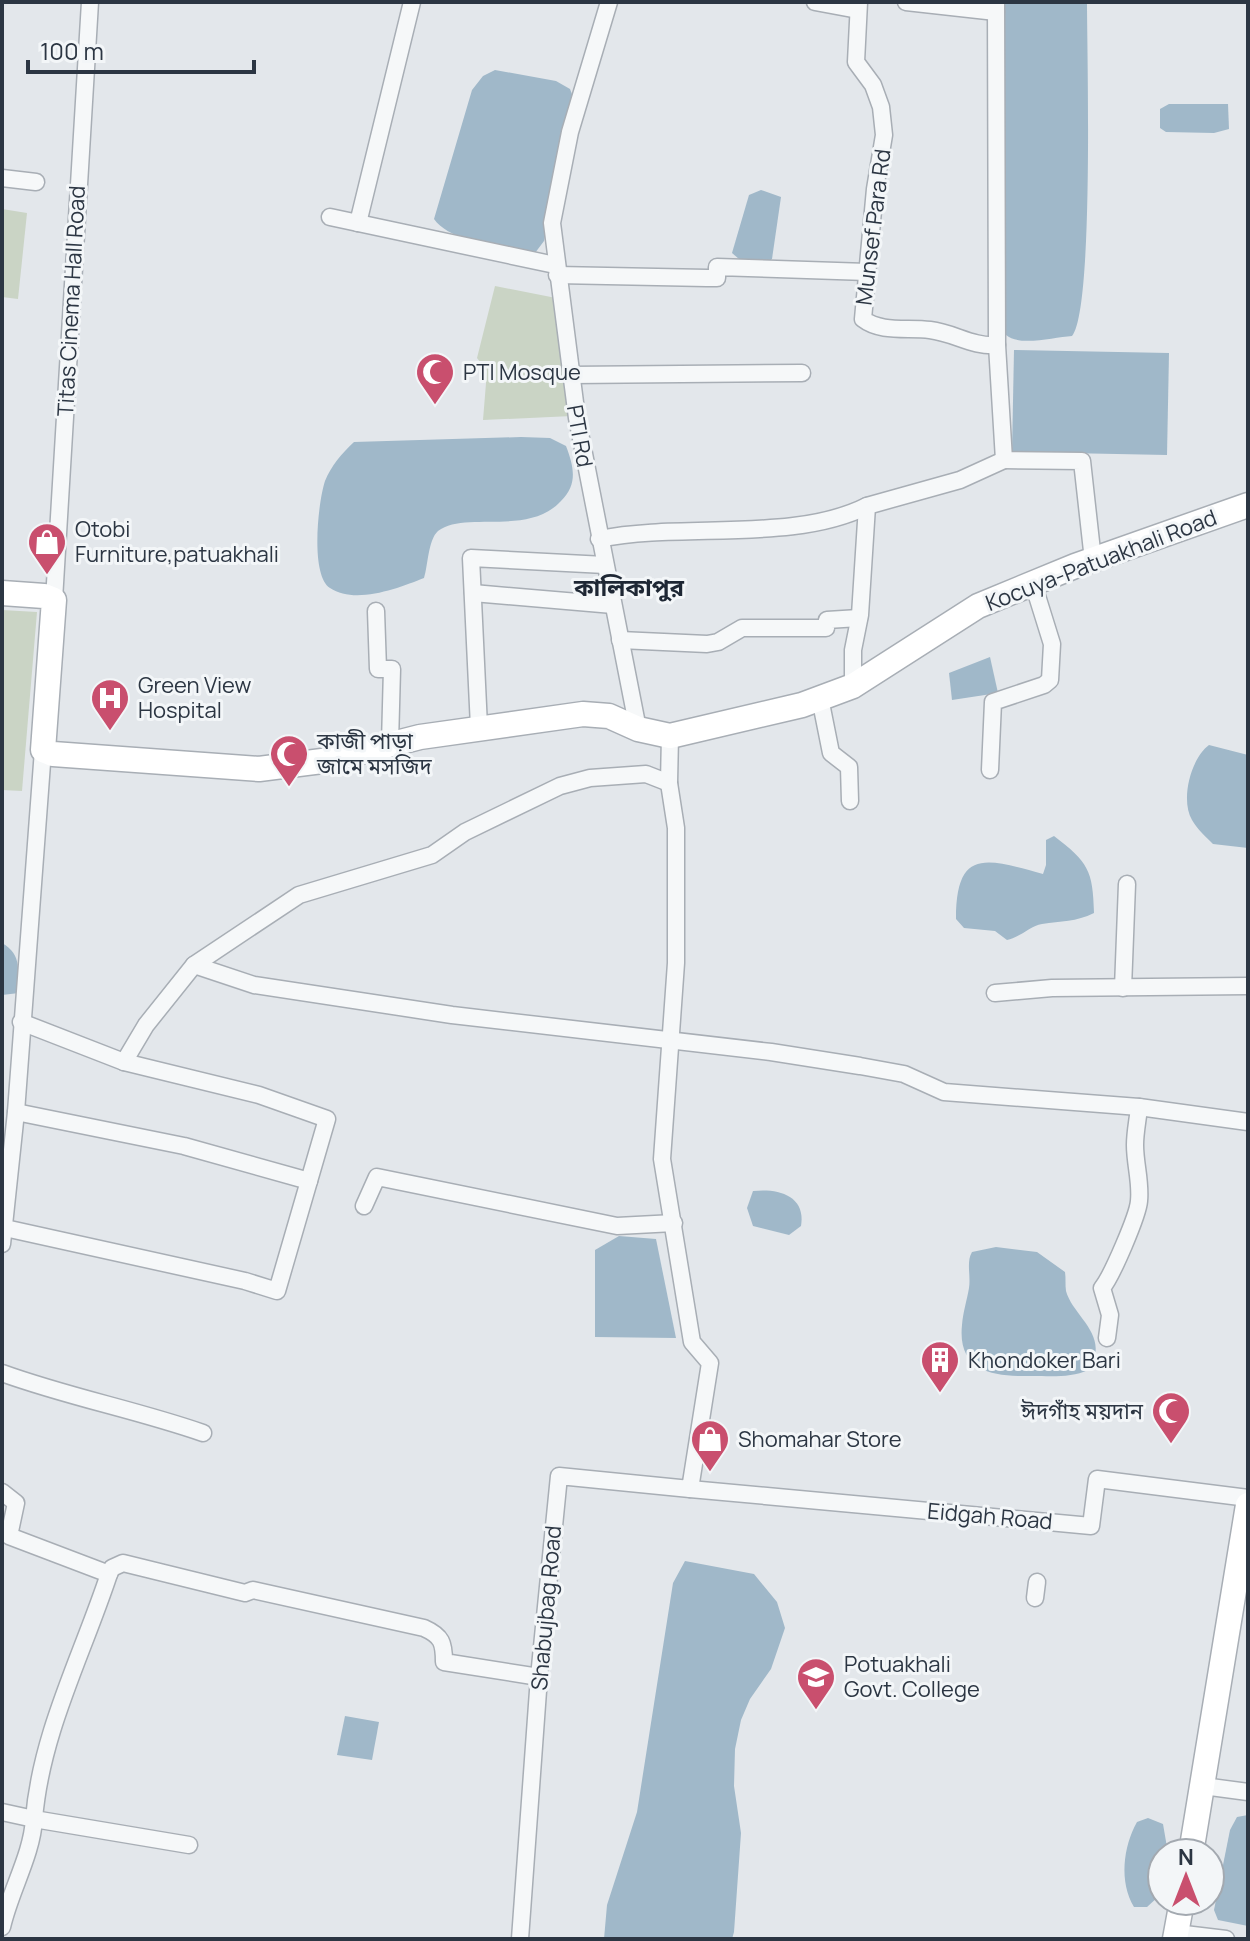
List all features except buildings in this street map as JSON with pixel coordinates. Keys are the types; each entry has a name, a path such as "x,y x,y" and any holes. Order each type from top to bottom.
{"main road":[{"name":"Kocuya-Patuakhali Road","path":"43,750 53,754 259,769 330,760 390,743 479,727 583,714 609,716 638,729 670,736 820,698 853,686 978,606 1093,560 1248,505"},
{"path":"2,593 44,596 54,600 43,750"},
{"path":"1194,1837 1248,1505"}],"street":[{"name":"Titas Cinema Hall Road","path":"54,600 90,2"},
{"path":"358,223 412,2"},
{"name":"PTI Rd","path":"609,2 565,158 552,223 571,375 599,539 638,729"},
{"path":"815,2 858,6"},
{"path":"906,2 996,7 997,345 1004,460"},
{"name":"Munsef Para Rd","path":"858,6 856,62 873,85 884,135 863,319 871,325 932,330 961,338 971,345 997,345"},
{"path":"2,178 36,182"},
{"path":"330,217 556,270 707,278 717,278 717,267 867,272"},
{"path":"571,375 802,373"},
{"path":"599,539 682,529 820,524 843,518 867,506 960,480 1004,460 1082,461 1093,560"},
{"path":"853,686 853,650 859,618 867,506"},
{"path":"479,727 471,558 605,565"},
{"path":"990,770 993,702 1044,685 1050,680 1052,644 1033,583"},
{"path":"473,593 613,605"},
{"path":"376,611 378,669 392,669 390,743"},
{"path":"620,640 707,644 718,642 742,628 826,628 827,620 859,618"},
{"path":"820,698 831,753 834,758 845,760 849,767 850,801"},
{"path":"670,736 669,783 676,828 677,893 662,1159 692,1342 710,1363 690,1489"},
{"path":"21,1022 124,1062 259,1095 327,1119 277,1291 245,1281 3,1236 16,1112 21,1022 43,750"},
{"path":"124,1062 146,1025 194,965 299,895 432,855 465,832 560,786 590,778 646,774 669,783"},
{"path":"1123,988 1127,884"},
{"path":"194,965 254,985 452,1015 771,1052 889,1071 926,1082 944,1092 1139,1107 1248,1122"},
{"path":"995,993 1052,988 1248,986"},
{"path":"1107,1338 1110,1315 1102,1288 1115,1272 1127,1232 1139,1207 1140,1175 1135,1145 1139,1107"},
{"path":"16,1112 184,1146 309,1181"},
{"path":"364,1206 377,1177 617,1226 674,1223"},
{"path":"2,1373 58,1393 145,1413 203,1433"},
{"name":"Shabujbag Road","path":"520,1939 539,1677 559,1476 690,1489"},
{"name":"Eidgah Road","path":"690,1489 1091,1526 1097,1479 1248,1498"},
{"path":"2,1492 16,1503 9,1536 109,1574"},
{"path":"2,1927 8,1897 33,1833 36,1788 52,1726 109,1574 123,1563 245,1593 253,1590 424,1628 436,1633 443,1642 444,1662 539,1677"},
{"path":"1203,1786 1248,1792"},
{"path":"2,1812 189,1845"},
{"path":"1176,1936 1226,1939"}],"green space":[{"path":"2,209 27,213 18,299 2,297"},
{"path":"495,286 556,298 572,416 483,420 487,371 477,358"},
{"path":"2,610 37,612 22,791 2,790"}],"water":[{"path":"996,2 1087,2 1084,280 1079,316 1072,336 1028,341 1006,335"},
{"path":"495,70 556,81 570,89 575,102 544,241 535,253 466,239 453,234 434,219 472,90 483,76"},
{"path":"1169,104 1228,104 1229,129 1214,133 1166,132 1160,128 1160,109"},
{"path":"761,190 781,197 772,259 767,263 739,259 732,253 749,195"},
{"path":"1014,350 1169,353 1167,455 1012,452"},
{"path":"550,438 566,446 569,454 573,475 570,488 561,501 547,512 515,521 450,525 435,535 424,578 390,590 352,595 330,588 324,581 317,538 322,491 334,465 354,442"},
{"path":"990,657 998,693 952,700 949,673"},
{"path":"1209,745 1248,755 1248,848 1213,844 1192,820 1187,802 1189,780 1197,759"},
{"path":"1054,836 1086,868 1092,886 1094,913 1075,920 1038,925 1007,940 995,931 964,928 956,919 957,896 969,869 978,864 991,863 1043,874 1046,840"},
{"path":"2,943 16,958 19,993 2,995"},
{"path":"753,1191 772,1191 789,1196 799,1207 801,1226 789,1235 753,1226 747,1208"},
{"path":"619,1236 656,1239 676,1338 595,1337 595,1250"},
{"path":"996,1247 1037,1252 1065,1272 1066,1291 1089,1328 1096,1347 1088,1370 1061,1376 1006,1375 982,1369 966,1353 962,1341 969,1260 972,1252"},
{"path":"685,1561 754,1574 777,1602 785,1628 771,1669 750,1699 741,1720 735,1749 734,1786 741,1833 734,1932 732,1939 604,1939 607,1905 637,1812 673,1583"},
{"path":"345,1716 379,1722 372,1760 337,1755"},
{"path":"1248,1815 1248,1926 1218,1920 1217,1917 1226,1917 1226,1850 1230,1830 1237,1817"},
{"path":"1148,1818 1163,1824 1165,1837 1146,1837 1146,1907 1134,1907 1126,1887 1126,1853 1137,1822"}],"place":[{"name":"PTI Mosque","path":"435,406"},
{"name":"Otobi Furniture,patuakhali","path":"47,576"},
{"name":"Green View Hospital","path":"110,732"},
{"name":"কাজী পাড়া জামে মসজিদ","path":"289,788"},
{"name":"Khondoker Bari","path":"940,1394"},
{"name":"ঈদগাঁহ ময়দান","path":"1171,1445"},
{"name":"Shomahar Store","path":"710,1473"},
{"name":"Potuakhali Govt. College","path":"816,1711"}],"district":[{"name":"কালিকাপুর","path":"629,588"}]}
